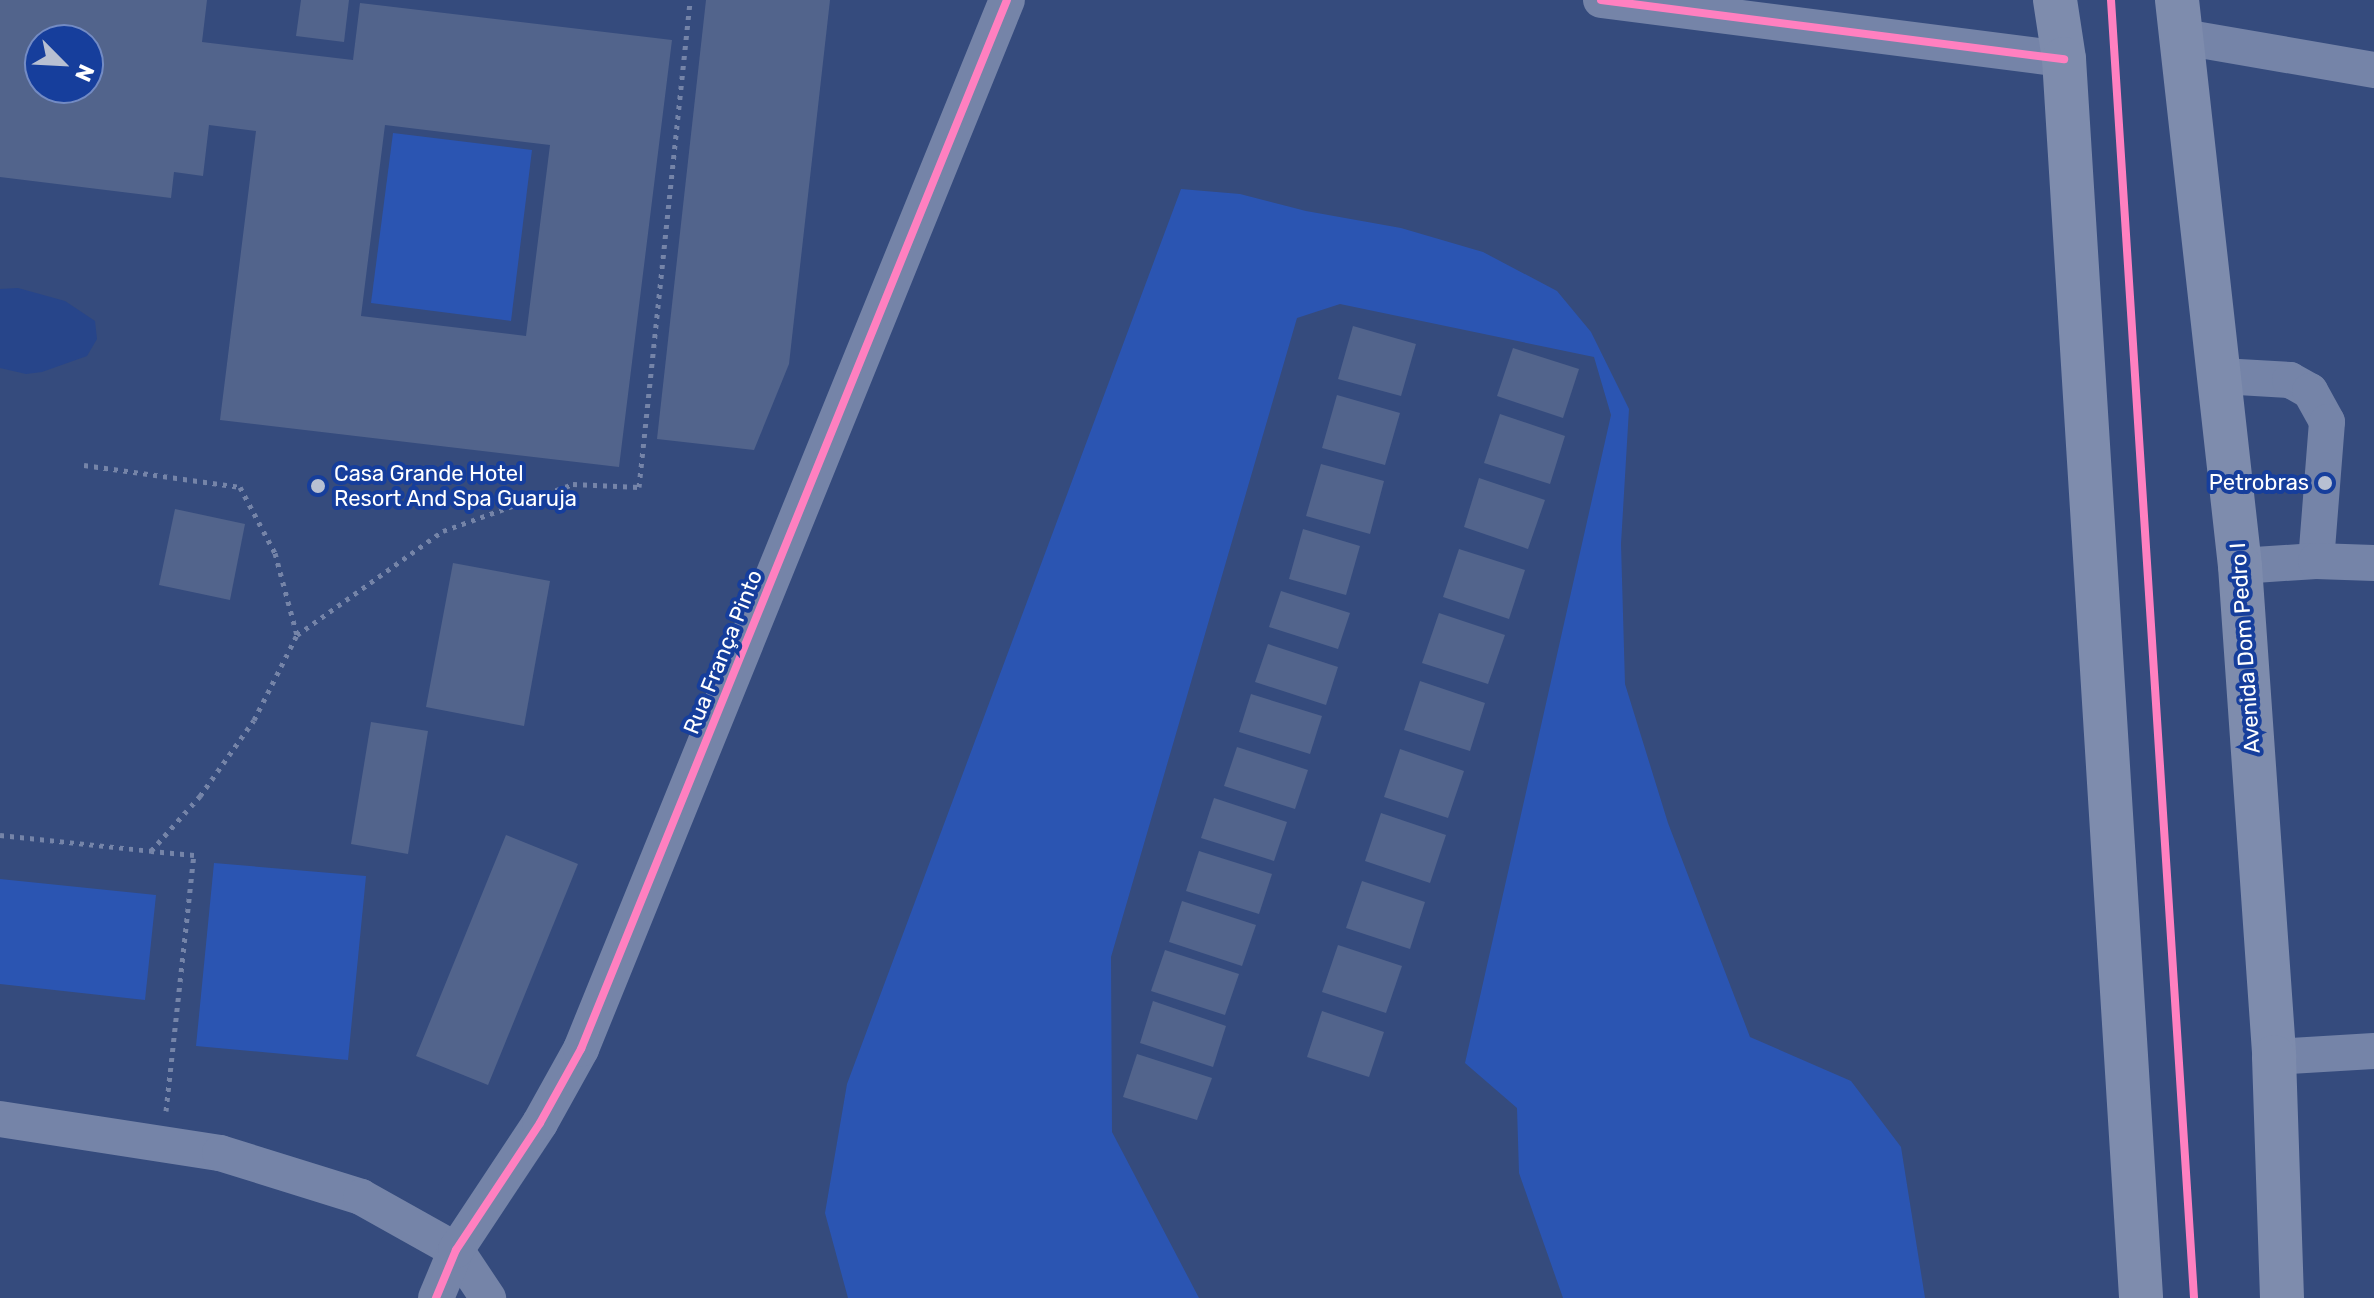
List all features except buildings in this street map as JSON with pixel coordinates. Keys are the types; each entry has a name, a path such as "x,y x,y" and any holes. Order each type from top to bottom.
{"main road":[{"path":"2055,0 2064,59 2141,1298"},
{"name":"Avenida Dom Pedro I","path":"2175,12 2221,376 2240,566 2274,1057 2282,1298"}],"street":[{"name":"Rua França Pinto","path":"436,1298 456,1250 540,1123 581,1049 1007,0"},
{"path":"1601,0 2064,59"},
{"path":"2175,12 2374,70"},
{"path":"2221,376 2290,380 2310,391 2327,422 2316,561"},
{"path":"2240,566 2316,561 2374,563"},
{"path":"2274,1057 2374,1051"},
{"path":"0,1119 220,1153 361,1197 456,1250 488,1298"}],"path":[{"path":"151,851 200,796 254,720 297,635 443,531 573,484 639,487 690,0"},
{"path":"84,465 240,487 275,553 297,635"},
{"path":"0,835 194,855 162,1144"}],"shaded area":[{"path":"393,133 532,150 511,321 371,303"},
{"path":"1181,189 1240,194 1306,211 1401,228 1483,252 1557,291 1591,332 1629,409 1621,544 1625,684 1668,823 1750,1037 1851,1081 1901,1147 1925,1298 1563,1298 1519,1173 1517,1108 1465,1063 1611,415 1594,357 1340,304 1297,318 1111,957 1112,1132 1199,1298 848,1298 825,1213 847,1084"},
{"path":"18,288 65,301 95,321 97,339 87,356 42,372 26,374 0,368 0,289"},
{"path":"214,863 366,876 348,1060 196,1046"},
{"path":"0,879 156,895 145,1000 0,984"}],"cycle path":[{"path":"436,1298 456,1250 540,1123 581,1049 1007,0"},
{"path":"1601,0 2064,59"},
{"path":"2111,0 2194,1298"}],"place":[{"name":"Petrobras","path":"2325,483"},
{"name":"Casa Grande Hotel Resort And Spa Guaruja","path":"318,486"}]}
